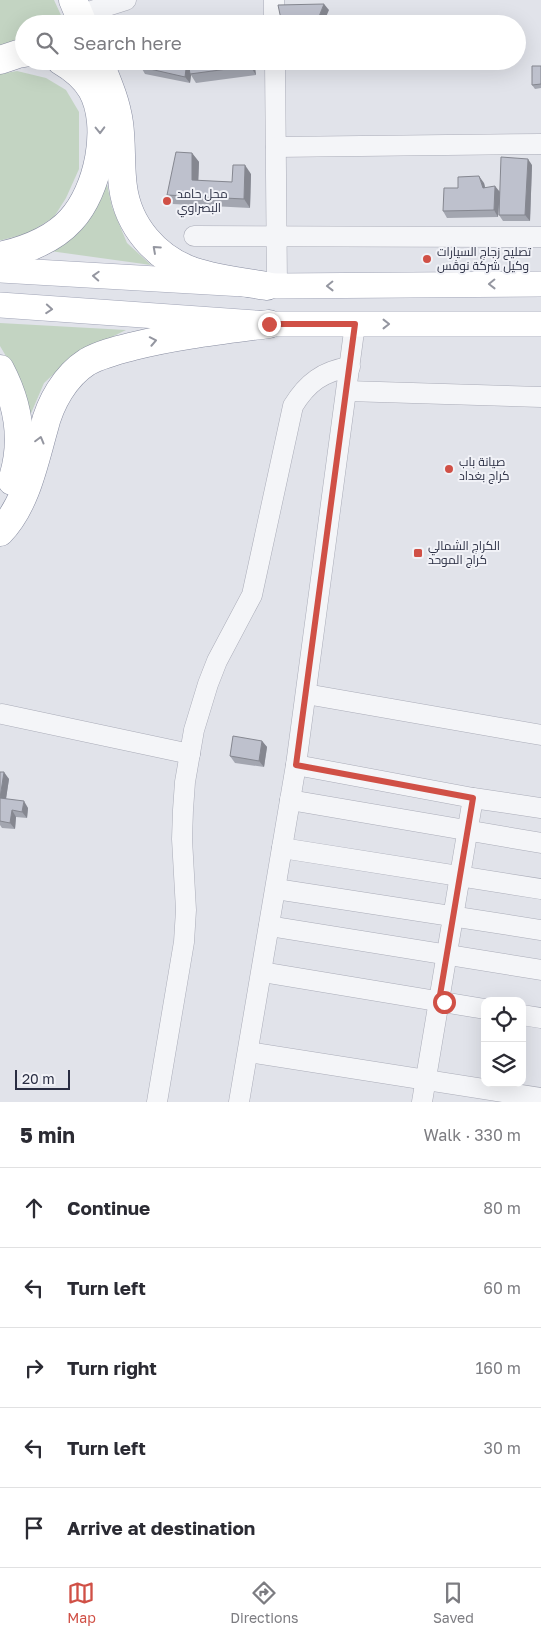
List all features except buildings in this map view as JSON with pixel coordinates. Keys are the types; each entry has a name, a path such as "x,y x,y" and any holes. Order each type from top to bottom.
{"highway":[{"path":"0,256 14,253 56,234 79,212 95,176 100,132 97,102 92,89 85,80 72,70"},
{"path":"103,70 110,86 119,122 123,188 134,223 143,235 154,248 169,260 192,270 216,277 272,286"},
{"path":"0,532 15,513 30,477 51,407 59,392 86,363 102,355 147,342 269,324"},
{"path":"0,370 11,391 16,406 20,436 13,479 0,504"}],"main road":[{"path":"0,270 272,286 541,284"},
{"path":"0,305 269,324 541,324"}],"street":[{"path":"78,13 126,0"},
{"path":"274,0 274,15"},
{"path":"272,286 277,237 275,70"},
{"path":"276,147 541,144"},
{"path":"194,236 541,236"},
{"path":"244,1101 248,1052 296,765 355,324"},
{"path":"157,1102 184,942 186,910 182,829 190,754 200,707 228,640 252,595 293,406 300,394 310,383 335,369 350,367"},
{"path":"347,391 541,397"},
{"path":"306,694 541,734"},
{"path":"2,714 190,754"},
{"path":"296,765 473,798 541,808"},
{"path":"422,1102 473,798"},
{"path":"290,800 541,843"},
{"path":"282,848 541,889"},
{"path":"276,889 541,930"},
{"path":"269,926 541,970"},
{"path":"262,972 481,1008"},
{"path":"526,1016 541,1018"},
{"path":"248,1052 541,1098"}],"green space":[{"path":"0,0 54,0 61,15 15,15 15,46 0,49"},
{"path":"17,71 46,78 66,90 79,112 79,169 66,198 54,217 29,233 0,240 0,74"},
{"path":"103,166 112,207 127,243 151,265 50,251"},
{"path":"0,323 126,330 73,356 44,383 26,425 16,373 0,346"}],"place":[{"name":"محل حامد البصراوي","path":"167,201"},
{"name":"تصليح زجاج السيارات وكيل شركة نوڤس","path":"427,259"},
{"name":"صيانة باب كراج بغداد","path":"449,469"},
{"name":"الكراج الشمالي كراج الموحد","path":"418,553"}],"route":[{"path":"269,324 355,324 296,765 473,798 439,1001 444,1002"}]}
